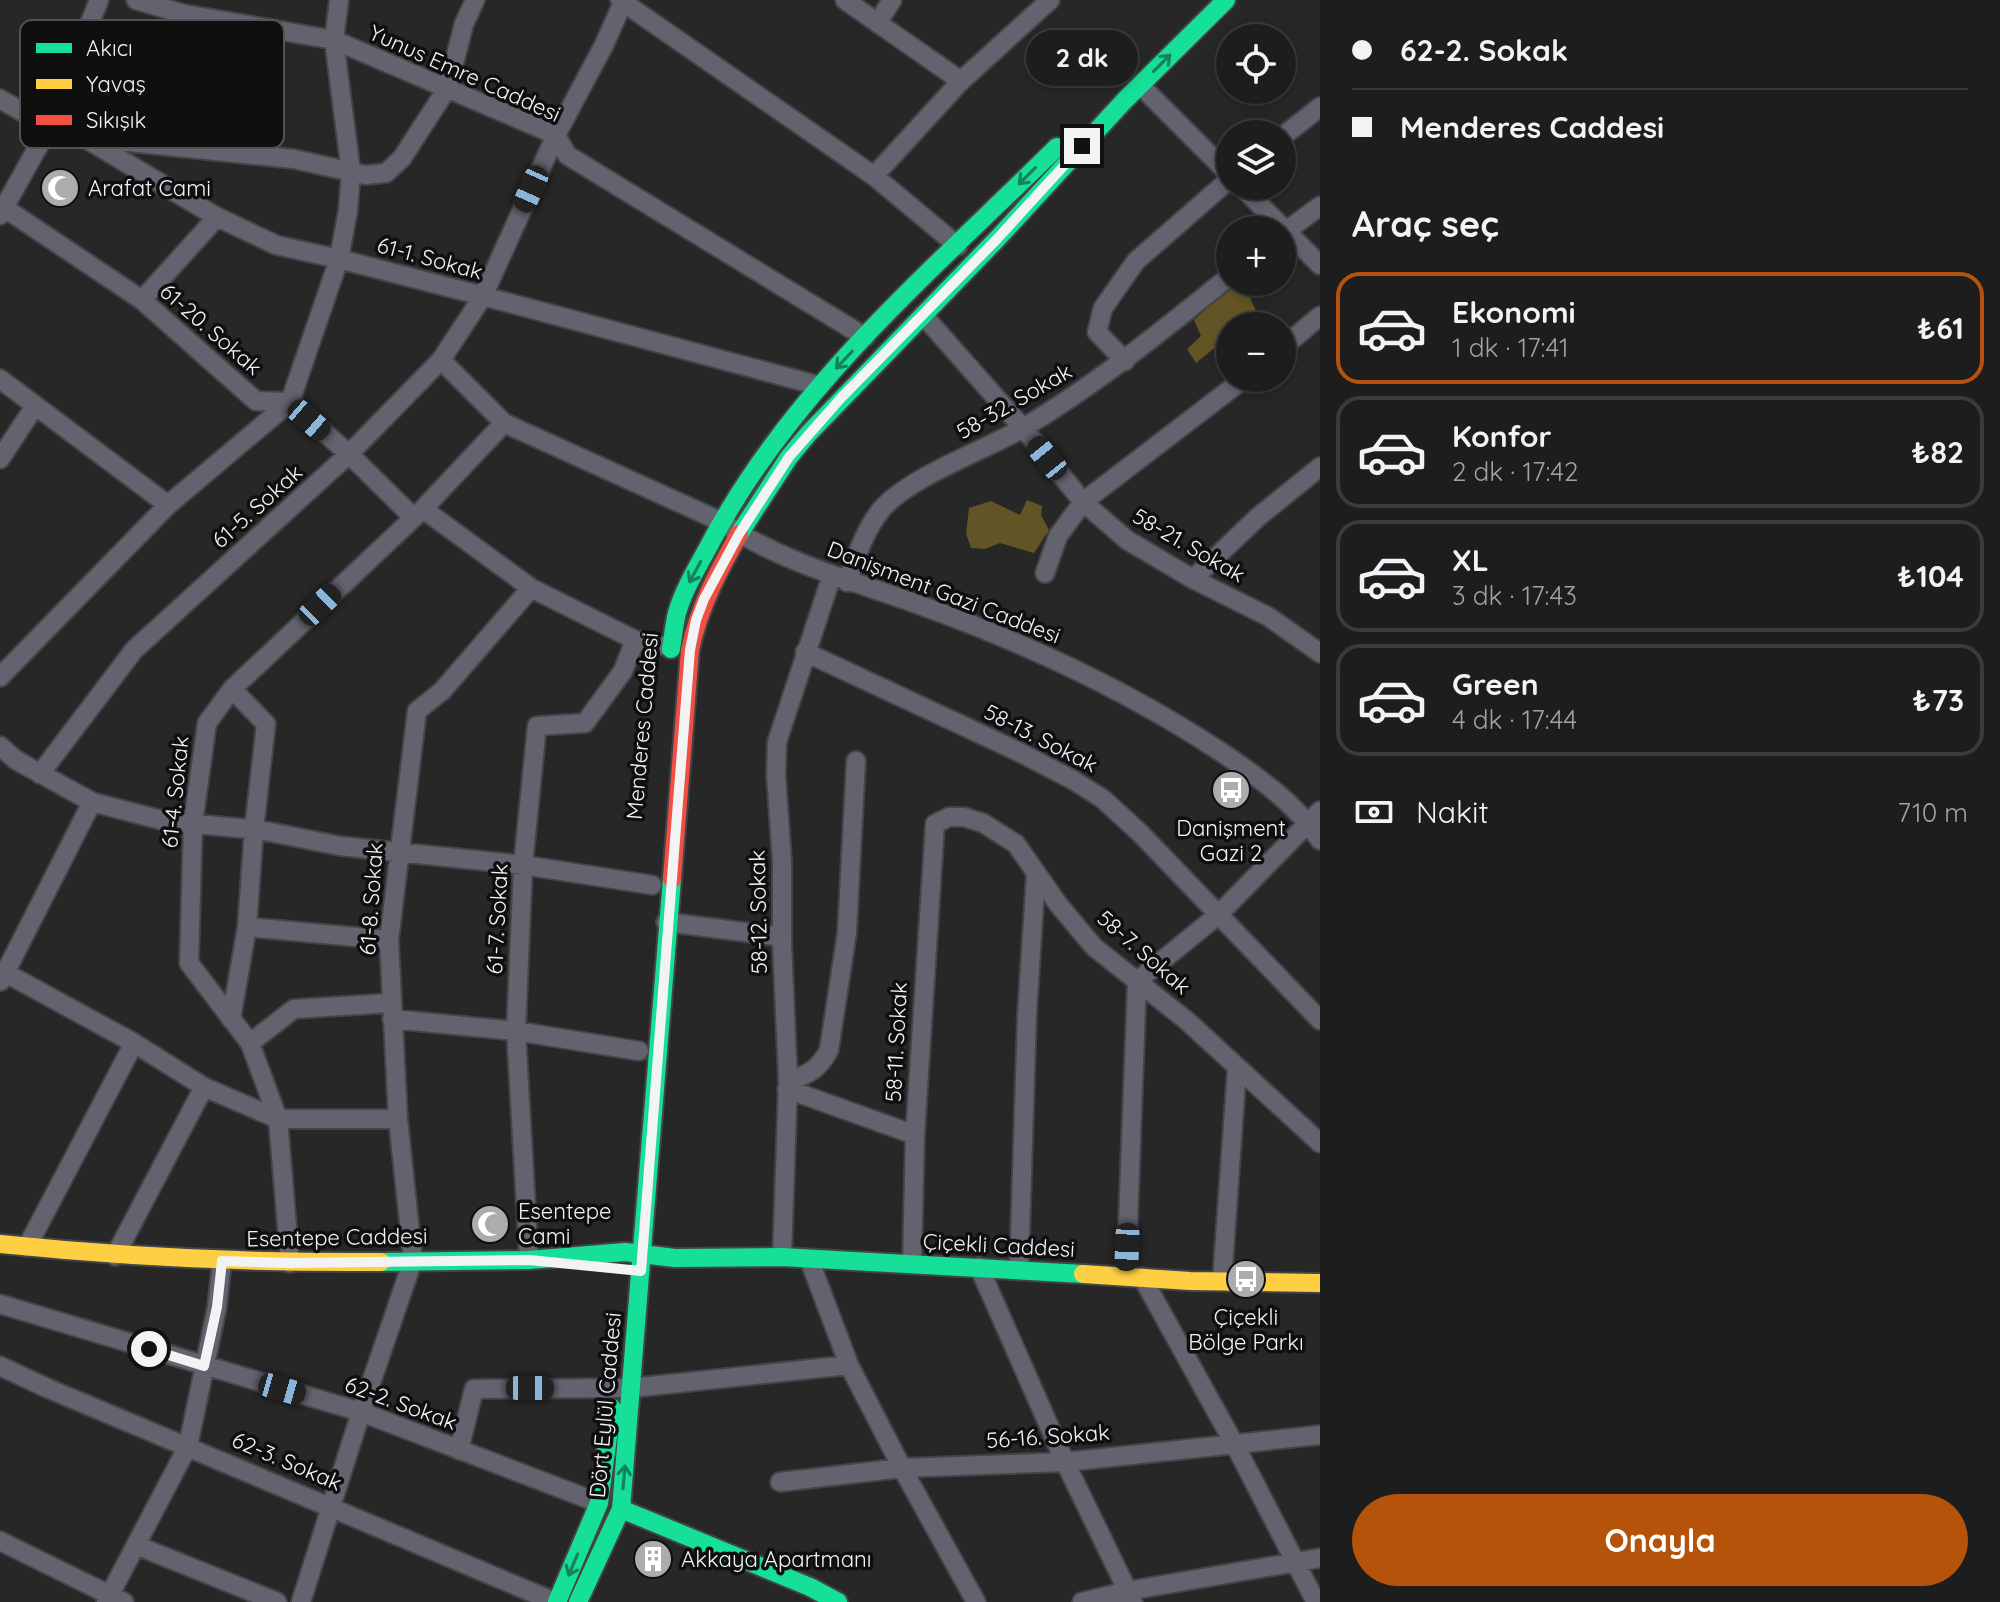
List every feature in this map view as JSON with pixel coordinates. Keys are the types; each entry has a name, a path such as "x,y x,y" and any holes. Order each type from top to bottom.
{"main road":[{"name":"Menderes Caddesi","path":"633,1261 653,904 690,650 704,599 739,534 789,457 841,398 1140,85 1226,0"},
{"name":"Menderes Caddesi","path":"671,654 677,613 686,590 722,522 769,447 865,337 1164,35"},
{"name":"Menderes Caddesi","path":"661,780 668,691"},
{"path":"633,1261 640,1043"},
{"name":"Esentepe Caddesi","path":"0,1244 115,1256 290,1263 633,1261 675,1258"},
{"name":"Çiçekli Caddesi","path":"675,1258 782,1257 1134,1277 1320,1283"},
{"name":"Dört Eylül Caddesi","path":"578,1602 621,1509 623,1388 633,1261"},
{"name":"Dört Eylül Caddesi","path":"556,1602 599,1503 623,1388"},
{"path":"621,1509 832,1601"}],"street":[{"path":"91,20 99,0"},
{"name":"Yunus Emre Caddesi","path":"136,0 244,20"},
{"path":"0,677 168,505 290,402 339,259 348,210 351,172 334,40 339,0"},
{"path":"188,148 294,159 365,175 386,173 402,158 448,87 464,24 475,0"},
{"path":"845,0 961,81"},
{"path":"878,22 892,0"},
{"path":"874,176 961,81 1050,0"},
{"path":"622,1 874,176 958,246"},
{"name":"61-5. Sokak","path":"40,774 134,650 349,454 441,360 483,296 556,135 604,45 622,1"},
{"name":"Yunus Emre Caddesi","path":"284,29 334,40 556,135 567,155 865,337"},
{"path":"1140,85 1216,163"},
{"name":"61-1. Sokak","path":"0,99 20,110"},
{"path":"1296,126 1320,107"},
{"path":"2,209 37,148"},
{"name":"61-1. Sokak","path":"101,148 217,217 276,245 483,296 820,386"},
{"path":"1125,361 1097,332 1103,308 1136,261 1216,190"},
{"path":"1254,200 1269,216"},
{"path":"1296,223 1320,206"},
{"name":"61-20. Sokak","path":"2,209 142,300 256,401 290,402"},
{"path":"142,300 217,217"},
{"path":"1296,243 1320,265"},
{"name":"58-32. Sokak","path":"840,579 882,509 905,490 1022,428 1125,361 1216,287"},
{"name":"58-21. Sokak","path":"923,315 1083,502 1127,540 1193,579 1316,643"},
{"path":"1296,336 1320,316"},
{"path":"441,360 504,423"},
{"path":"0,379 168,505"},
{"path":"1045,573 1058,536 1083,502 1227,392"},
{"path":"290,402 418,513 531,588 635,640 671,654"},
{"path":"0,459 35,406"},
{"name":"Danişment Gazi Caddesi","path":"504,423 840,579 948,615 1046,656 1128,696 1193,734 1314,816 1320,840"},
{"name":"61-4. Sokak","path":"290,1263 278,1119 250,1043 189,963 193,823 207,723 232,689 418,513 504,423"},
{"path":"1193,579 1258,517 1320,467"},
{"name":"58-12. Sokak","path":"782,1257 787,1085 777,742 805,652 840,579"},
{"name":"61-8. Sokak","path":"413,1260 398,1119 389,940 417,711 442,691 531,588"},
{"name":"61-7. Sokak","path":"529,1260 516,1031 523,865 537,726 585,723 623,671 635,640"},
{"name":"58-13. Sokak","path":"805,652 1017,751 1093,792 1140,833 1320,1020"},
{"path":"231,1019 247,927 266,724 232,689"},
{"path":"0,746 16,760 92,802 165,821 254,829 398,854 523,865 653,904 782,937"},
{"path":"787,1085 821,1065 829,1050 847,932 856,761"},
{"path":"92,802 2,975 134,1043 204,1087 278,1119 398,1119"},
{"path":"1314,816 1218,915 1137,981 1134,1277 1234,1444 1316,1602"},
{"name":"58-7. Sokak","path":"935,824 949,817 964,817 983,823 1016,844 1094,947 1186,1020 1320,1143"},
{"name":"58-11. Sokak","path":"912,1263 915,1135 935,824"},
{"path":"1019,1269 1027,1014 1036,873"},
{"path":"247,927 389,940"},
{"path":"250,1043 294,1009 391,1011 516,1031 640,1043"},
{"path":"27,1247 134,1043"},
{"path":"1222,1281 1237,1068"},
{"path":"787,1085 915,1135"},
{"path":"115,1256 204,1087"},
{"path":"809,1259 849,1365 976,1602"},
{"path":"301,1602 413,1260"},
{"path":"0,1541 113,1599 188,1446 217,1307 222,1261"},
{"path":"979,1267 1065,1462 1130,1597"},
{"name":"62-2. Sokak","path":"0,1304 361,1412 599,1503"},
{"path":"459,1450 474,1389 623,1388 849,1365"},
{"name":"62-3. Sokak","path":"0,1366 556,1602"},
{"name":"56-16. Sokak","path":"780,1482 902,1468 1065,1462 1320,1435"},
{"path":"138,1546 277,1602"},
{"path":"1082,1602 1130,1597 1320,1558"}],"shaded area":[{"path":"1221,296 1249,296 1256,312 1216,312 1216,347 1196,363 1187,349 1201,336 1194,320"},
{"path":"1027,500 1042,506 1041,515 1049,530 1034,553 1000,543 985,549 971,548 966,534 969,508 991,501 1020,515"}],"traffic: fast":[{"path":"739,534 789,457 809,433 997,239 1125,100 1226,0"},
{"path":"671,649 677,613 692,577 744,486 782,432 869,332 1057,147"},
{"path":"578,1602 621,1509 672,879"},
{"path":"381,1262 529,1260 625,1252 675,1258 782,1257 1083,1274"},
{"path":"557,1602 599,1503 612,1408"},
{"path":"621,1509 810,1587 838,1602"}],"traffic: slow":[{"path":"0,1244 190,1258 381,1262"},
{"path":"1083,1274 1190,1281 1320,1283"}],"traffic: jam":[{"path":"672,879 690,650 704,604 739,534"}],"place":[{"name":"Arafat Cami","path":"60,188"},
{"name":"Danişment Gazi 2","path":"1231,790"},
{"name":"Esentepe Cami","path":"490,1224"},
{"name":"Çiçekli Bölge Parkı","path":"1246,1279"},
{"name":"Akkaya Apartmanı","path":"653,1559"}],"route":[{"path":"149,1349 204,1366 217,1307 222,1261 529,1260 641,1271 666,922 690,650 704,599 739,534 789,457 884,352 997,239 1082,146"}]}
